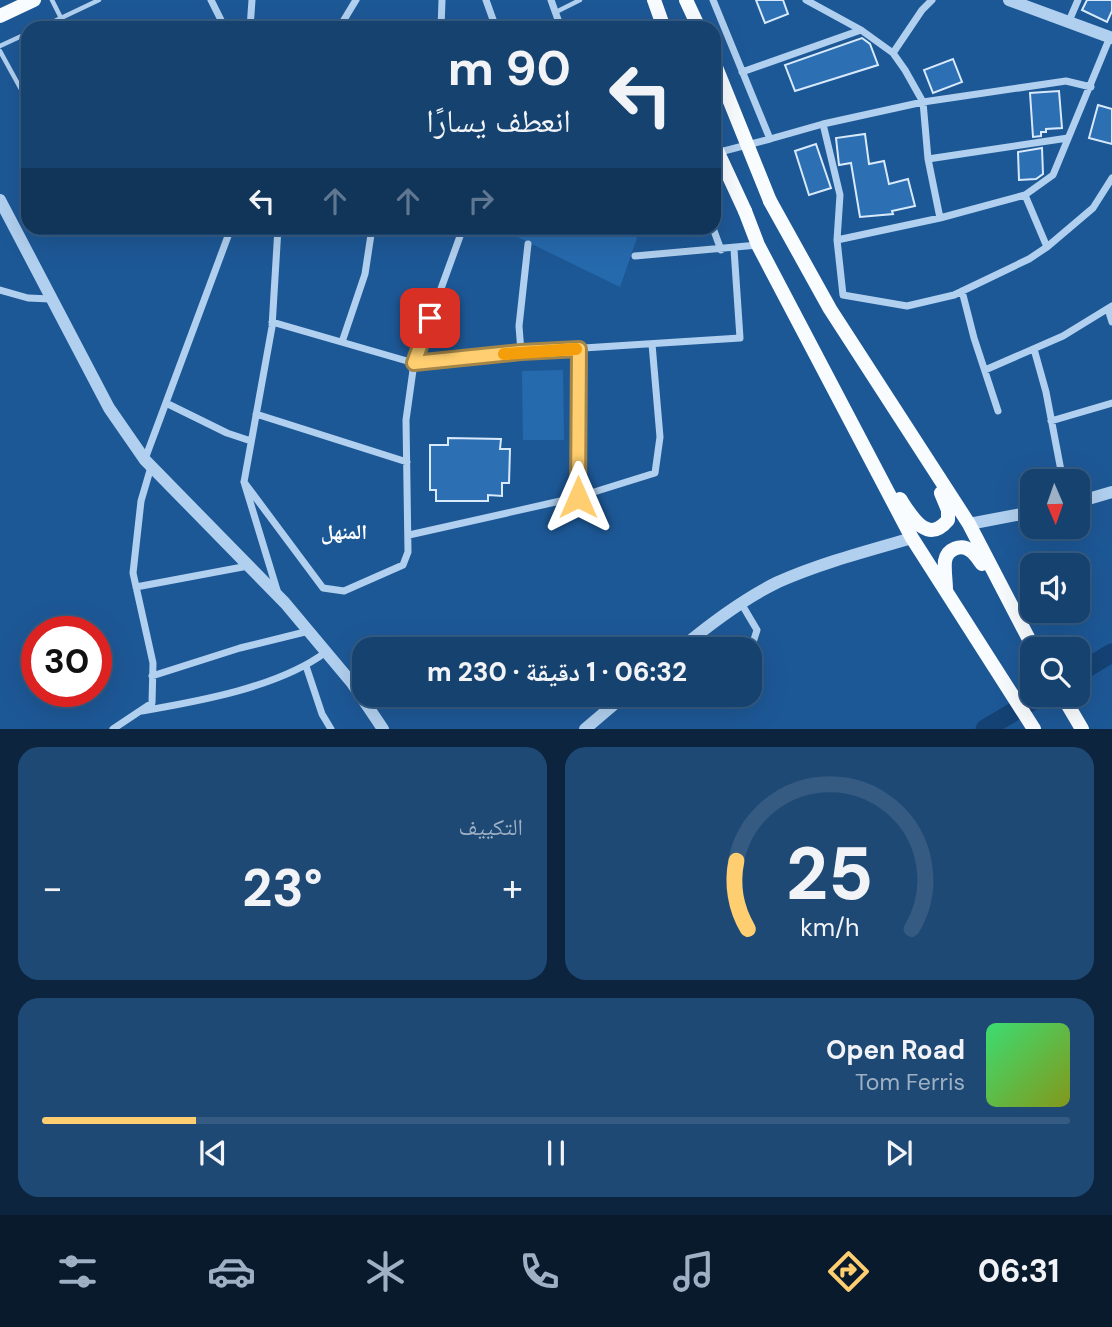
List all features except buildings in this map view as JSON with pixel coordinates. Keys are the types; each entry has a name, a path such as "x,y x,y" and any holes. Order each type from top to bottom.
{"main road":[{"path":"0,16 34,0"},
{"path":"654,0 662,21"},
{"path":"686,0 696,21"},
{"path":"721,79 770,201 831,309 969,524 1027,637"},
{"path":"721,159 758,245 872,466 912,538 1034,729"},
{"path":"872,466 894,490 921,527 931,531 941,528 948,520 948,510 926,459"},
{"path":"946,592 945,561 948,553 955,547 965,547 972,551 1007,599"},
{"path":"1069,707 1082,729"}],"street":[{"path":"211,0 222,21"},
{"path":"250,21 252,0"},
{"path":"343,21 356,0"},
{"path":"441,21 442,0"},
{"path":"486,0 494,21"},
{"path":"551,0 559,21"},
{"path":"713,0 770,139"},
{"path":"806,0 861,30 893,53 923,102 928,159 940,218"},
{"path":"893,53 922,10 932,0"},
{"path":"837,240 940,218 1025,195 1053,175 1111,38 1009,0"},
{"path":"1069,21 1079,0"},
{"path":"742,72 861,30"},
{"path":"721,152 823,124 923,102 1066,81 1091,87"},
{"path":"823,124 839,195 837,240 843,295 907,306 962,291 1029,260 1047,247 1093,208 1112,178"},
{"path":"928,159 1069,138"},
{"path":"1025,195 1047,247"},
{"path":"0,200 109,408 148,463 279,597 352,683 383,729"},
{"path":"113,729 123,725 152,703 153,663 133,573 141,501 148,463 166,403 228,235"},
{"path":"278,235 272,322 244,482 279,597"},
{"path":"342,342 365,274 371,235"},
{"path":"244,482 323,588 344,592 403,565 408,552 406,421 414,363 460,235"},
{"path":"716,235 721,250"},
{"path":"521,352 519,326 528,244"},
{"path":"635,256 758,245"},
{"path":"272,322 414,363 521,352 740,338 734,249"},
{"path":"0,290 28,298 51,299"},
{"path":"962,291 998,411"},
{"path":"985,370 1063,336 1110,307 1112,322"},
{"path":"408,535 578,497 655,473 660,437 652,344"},
{"path":"578,497 579,349"},
{"path":"1034,349 1061,469"},
{"path":"166,403 251,442"},
{"path":"1051,421 1112,403"},
{"path":"256,414 407,462"},
{"path":"1090,498 1112,492"},
{"path":"969,524 1020,514"},
{"path":"696,637 741,603 776,583 818,566 912,538"},
{"path":"136,587 248,566"},
{"path":"741,603 757,630 755,637"},
{"path":"152,676 240,648 309,631"},
{"path":"139,711 210,700 306,666 326,652"},
{"path":"306,666 322,714 331,729"},
{"path":"585,729 611,707"}],"lane":[{"path":"52,0 62,21"},
{"path":"55,21 99,0"},
{"path":"556,12 580,0"},
{"path":"21,37 0,48 21,88"}],"shaded area":[{"path":"513,235 635,235 637,238 620,287"},
{"path":"563,370 564,440 523,440 522,371"}],"waterway":[{"path":"1090,666 1112,653"},
{"path":"985,729 1022,707"}],"slow traffic":[{"path":"504,354 576,349"}],"district":[{"name":"المنهل","path":"344,532"}],"route":[{"path":"430,318 414,363 579,349 578,497"}]}
